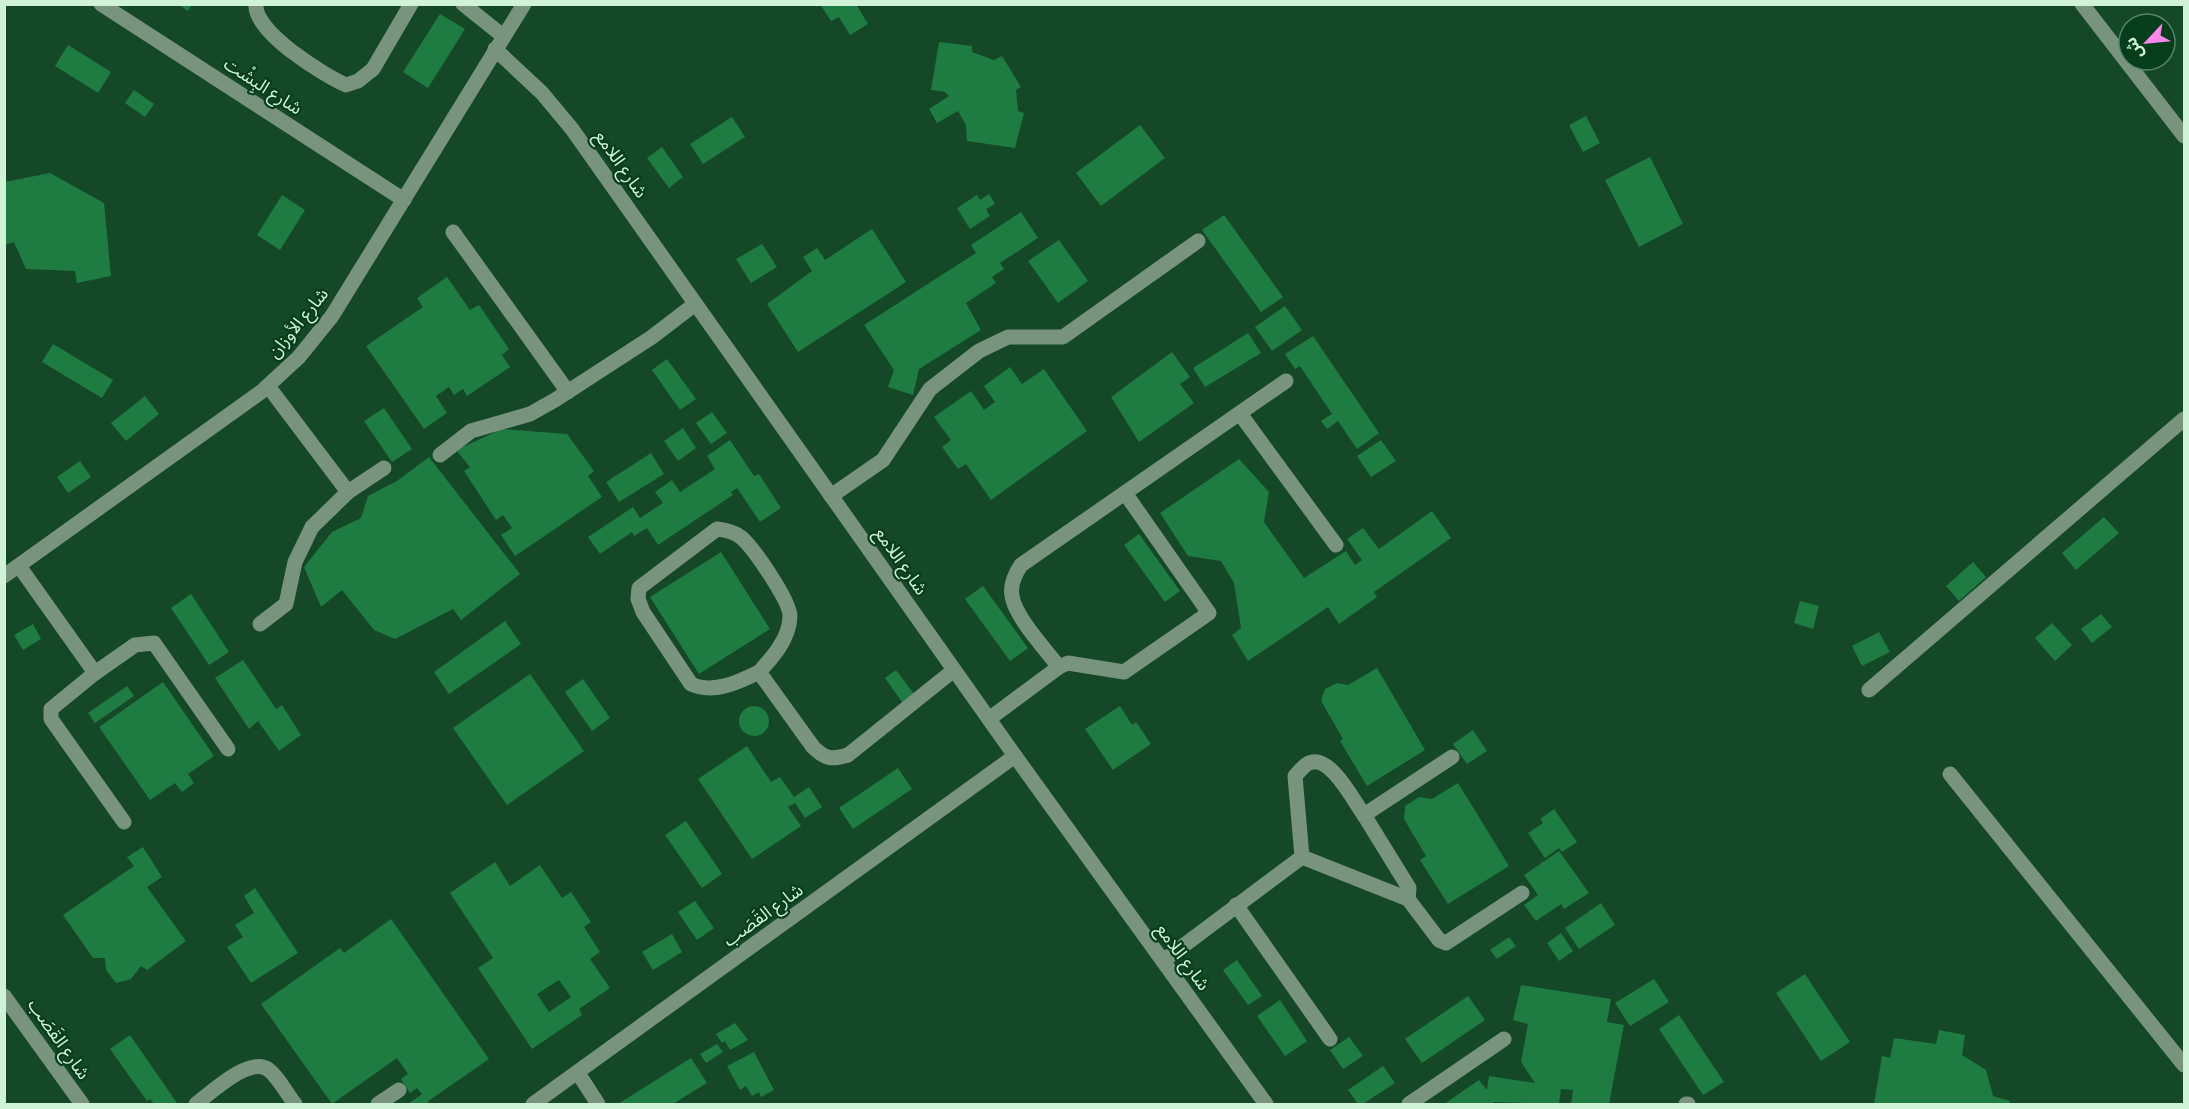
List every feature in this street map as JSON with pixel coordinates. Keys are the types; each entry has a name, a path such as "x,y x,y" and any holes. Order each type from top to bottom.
{"street":[{"name":"شارع البِشْت","path":"101,4 404,200"},
{"path":"256,4 255,9 268,32 328,77 346,85 358,81 373,69 411,4"},
{"name":"شارع اللامع","path":"463,4 572,129 1015,756 1266,1104"},
{"name":"شارع الأوزان","path":"4,576 268,386 299,357 332,316 524,4"},
{"path":"2082,4 2184,136"},
{"path":"453,232 568,392"},
{"path":"831,496 883,460 930,389 979,351 1008,338 1063,337 1198,241"},
{"path":"440,455 471,431 530,414 568,392 652,337 695,304"},
{"path":"1059,667 1012,597 1016,573 1021,565 1286,381"},
{"path":"268,386 348,492"},
{"path":"1240,415 1336,545"},
{"path":"1869,690 2184,419"},
{"path":"260,624 286,604 295,562 312,527 348,492 384,468"},
{"path":"989,719 1059,667 1068,663 1124,672 1209,613 1125,493"},
{"path":"717,529 728,530 742,538 779,591 791,614 789,626 775,655 759,672 740,681 703,690 691,684 643,612 638,599 639,588 717,529"},
{"path":"19,566 95,673"},
{"path":"124,822 51,719 51,710 58,701 95,673 135,645 154,643 228,749"},
{"path":"759,672 813,747 822,756 834,760 848,755 954,670"},
{"name":"شارع القَصَب","path":"533,1104 1015,756"},
{"path":"1364,815 1452,757"},
{"path":"1302,857 1295,776 1307,763 1319,761 1329,766 1364,815 1409,888 1408,899"},
{"path":"1950,774 2184,1065"},
{"path":"1163,961 1302,857"},
{"path":"1302,857 1408,899 1439,940 1446,943 1522,893"},
{"path":"1236,905 1330,1039"},
{"name":"شارع القَصَب","path":"4,996 82,1104"},
{"path":"1409,1104 1504,1039"},
{"path":"196,1104 247,1067 258,1066 268,1070 295,1104"},
{"path":"578,1072 598,1104"},
{"path":"378,1104 399,1090"}],"building":[{"path":"178,4 192,4 188,11"},
{"path":"820,4 856,4 868,24 850,35 839,17 831,21"},
{"path":"440,14 465,29 428,88 403,72"},
{"path":"939,42 972,46 972,52 994,60 1002,56 1021,87 1016,90 1018,111 1024,113 1015,148 967,141 966,125 958,111 937,123 929,109 949,96 945,92 931,90"},
{"path":"68,45 111,72 98,93 55,66"},
{"path":"134,90 154,104 145,117 125,103"},
{"path":"1586,116 1600,143 1583,152 1569,125"},
{"path":"732,117 745,137 703,164 690,144"},
{"path":"1140,125 1165,158 1101,206 1076,173"},
{"path":"662,147 683,177 669,188 647,158"},
{"path":"1650,157 1683,224 1639,247 1605,180"},
{"path":"50,173 104,203 111,276 77,283 75,271 26,269 14,242 4,245 4,182"},
{"path":"989,194 995,204 986,209 990,216 970,229 957,208 977,195 980,200"},
{"path":"282,195 305,210 280,250 257,235"},
{"path":"1021,212 1038,238 1000,263 1004,269 992,277 996,283 966,303 981,330 919,369 913,395 888,387 894,370 864,325 976,253 971,245"},
{"path":"1224,215 1283,297 1261,312 1202,230"},
{"path":"872,229 906,282 798,352 767,304 812,271 803,257 817,248 825,260"},
{"path":"1059,240 1088,281 1058,303 1028,261"},
{"path":"762,244 777,267 751,283 736,259"},
{"path":"447,277 470,310 479,305 509,349 502,355 510,367 467,396 463,389 454,395 449,387 436,396 447,413 424,429 366,346 423,307 417,298"},
{"path":"1285,306 1302,330 1272,351 1255,327"},
{"path":"1248,333 1261,353 1205,387 1193,368"},
{"path":"1313,336 1379,433 1357,449 1338,421 1327,429 1321,421 1332,414 1300,366 1295,369 1285,354"},
{"path":"53,344 113,380 102,398 42,362"},
{"path":"1172,352 1190,377 1180,384 1194,403 1139,442 1111,397"},
{"path":"667,359 696,399 680,410 652,370"},
{"path":"1010,367 1022,384 1044,369 1087,431 991,500 966,464 958,469 942,447 951,440 934,417 971,391 984,410 995,402 984,386"},
{"path":"145,396 159,414 126,441 111,423"},
{"path":"384,408 412,449 392,462 364,421"},
{"path":"712,412 727,433 711,444 696,423"},
{"path":"683,428 696,448 678,461 664,441"},
{"path":"502,429 567,434 594,471 588,476 602,497 515,556 501,535 512,528 503,515 496,520 464,471 470,467 456,450"},
{"path":"730,440 754,476 759,474 781,508 760,522 737,488 731,492 733,495 658,545 647,528 634,536 632,532 600,554 588,537 633,507 640,518 663,503 655,492 672,480 680,492 715,469 707,456"},
{"path":"1381,440 1396,461 1371,477 1357,456"},
{"path":"651,453 664,474 619,502 606,482"},
{"path":"429,457 520,574 461,620 453,609 395,639 374,630 342,590 321,607 304,567 332,532 361,518 368,496 397,481"},
{"path":"1239,459 1269,492 1264,522 1304,578 1346,551 1355,565 1362,560 1347,539 1363,528 1379,549 1432,511 1451,538 1374,592 1377,597 1339,624 1328,607 1248,661 1232,635 1241,628 1234,583 1221,561 1188,556 1160,513"},
{"path":"80,461 91,477 68,493 57,477"},
{"path":"2104,517 2119,533 2076,570 2062,553"},
{"path":"1139,534 1180,591 1165,602 1124,545"},
{"path":"721,552 770,629 699,674 650,597"},
{"path":"1973,562 1986,577 1959,601 1946,586"},
{"path":"983,586 1028,648 1010,661 965,599"},
{"path":"191,594 229,652 209,665 171,608"},
{"path":"1800,601 1819,606 1813,629 1794,623"},
{"path":"2101,614 2112,627 2092,643 2081,629"},
{"path":"505,621 521,644 449,694 434,672"},
{"path":"2052,623 2072,645 2055,661 2035,638"},
{"path":"33,624 41,639 23,650 14,635"},
{"path":"1879,632 1890,652 1862,666 1852,646"},
{"path":"243,660 276,709 282,705 301,735 279,751 258,721 249,729 215,678"},
{"path":"1377,668 1425,750 1367,786 1340,741 1343,739 1321,701 1325,689 1337,683 1348,685"},
{"path":"896,670 914,694 902,702 885,678"},
{"path":"530,674 584,751 507,805 453,728"},
{"path":"583,679 610,718 592,731 565,692"},
{"path":"163,682 214,756 188,774 194,783 182,792 175,783 150,800 99,727"},
{"path":"127,686 134,696 95,723 88,713"},
{"path":"754,706 760,707 768,715 768,727 760,735 754,736 748,735 740,727 739,721 740,715 748,707"},
{"path":"1120,706 1132,725 1136,722 1151,744 1113,770 1085,729"},
{"path":"1473,730 1487,751 1467,764 1453,744"},
{"path":"747,746 771,782 780,777 794,797 809,787 822,807 805,818 795,803 788,807 801,826 752,859 698,779"},
{"path":"898,768 912,789 853,829 839,808"},
{"path":"1458,783 1509,866 1448,904 1420,860 1426,856 1404,819 1405,806 1419,797 1432,799"},
{"path":"1554,809 1577,842 1562,852 1559,848 1545,858 1528,833 1543,823 1540,819"},
{"path":"686,821 722,874 702,888 665,835"},
{"path":"143,847 162,877 147,887 186,941 147,970 141,966 131,979 116,983 106,970 105,958 93,958 63,915 134,866 127,857"},
{"path":"1559,851 1589,893 1564,909 1561,904 1536,921 1524,905 1538,895 1524,875"},
{"path":"495,862 510,886 540,865 562,898 571,892 591,922 584,927 600,952 590,959 610,988 579,1009 582,1015 532,1049 478,968 493,958 450,893","holes":["559,980 571,997 549,1012 537,994"]},
{"path":"255,888 298,953 251,983 227,947 243,937 235,925 254,913 244,896"},
{"path":"695,901 714,928 697,940 678,912"},
{"path":"1601,903 1615,925 1579,949 1565,928"},
{"path":"391,919 489,1059 427,1102 429,1104 408,1104 422,1094 417,1088 410,1093 401,1079 408,1074 397,1058 332,1104 261,1004 340,948 344,953"},
{"path":"1561,933 1573,951 1559,961 1547,943"},
{"path":"672,934 682,952 653,970 642,952"},
{"path":"1509,937 1516,946 1497,959 1490,950"},
{"path":"1237,960 1262,996 1248,1005 1223,970"},
{"path":"1805,974 1850,1042 1821,1061 1776,993"},
{"path":"1654,979 1669,1002 1630,1026 1615,1003"},
{"path":"1521,985 1611,999 1607,1022 1624,1025 1609,1104 1571,1104 1573,1090 1561,1089 1559,1104 1494,1102 1491,1104 1444,1104 1479,1080 1487,1090 1489,1076 1535,1083 1521,1062 1528,1024 1513,1020"},
{"path":"1468,996 1485,1020 1422,1063 1405,1039"},
{"path":"1280,1000 1307,1041 1285,1056 1257,1016"},
{"path":"1679,1015 1724,1082 1703,1095 1659,1029"},
{"path":"735,1023 748,1040 730,1050 725,1041 722,1043 716,1034"},
{"path":"1939,1030 1965,1035 1962,1055 1986,1070 1993,1096 2010,1101 2009,1104 1874,1104 1882,1056 1890,1058 1894,1038 1936,1044"},
{"path":"130,1035 177,1103 154,1104 150,1099 147,1101 110,1049"},
{"path":"1349,1037 1363,1056 1343,1069 1330,1050"},
{"path":"717,1044 723,1052 706,1063 700,1054"},
{"path":"754,1052 774,1090 761,1097 759,1092 752,1096 746,1086 740,1090 727,1066"},
{"path":"691,1058 707,1083 673,1104 618,1104"},
{"path":"1383,1066 1395,1083 1363,1104 1358,1104 1348,1090"}]}
